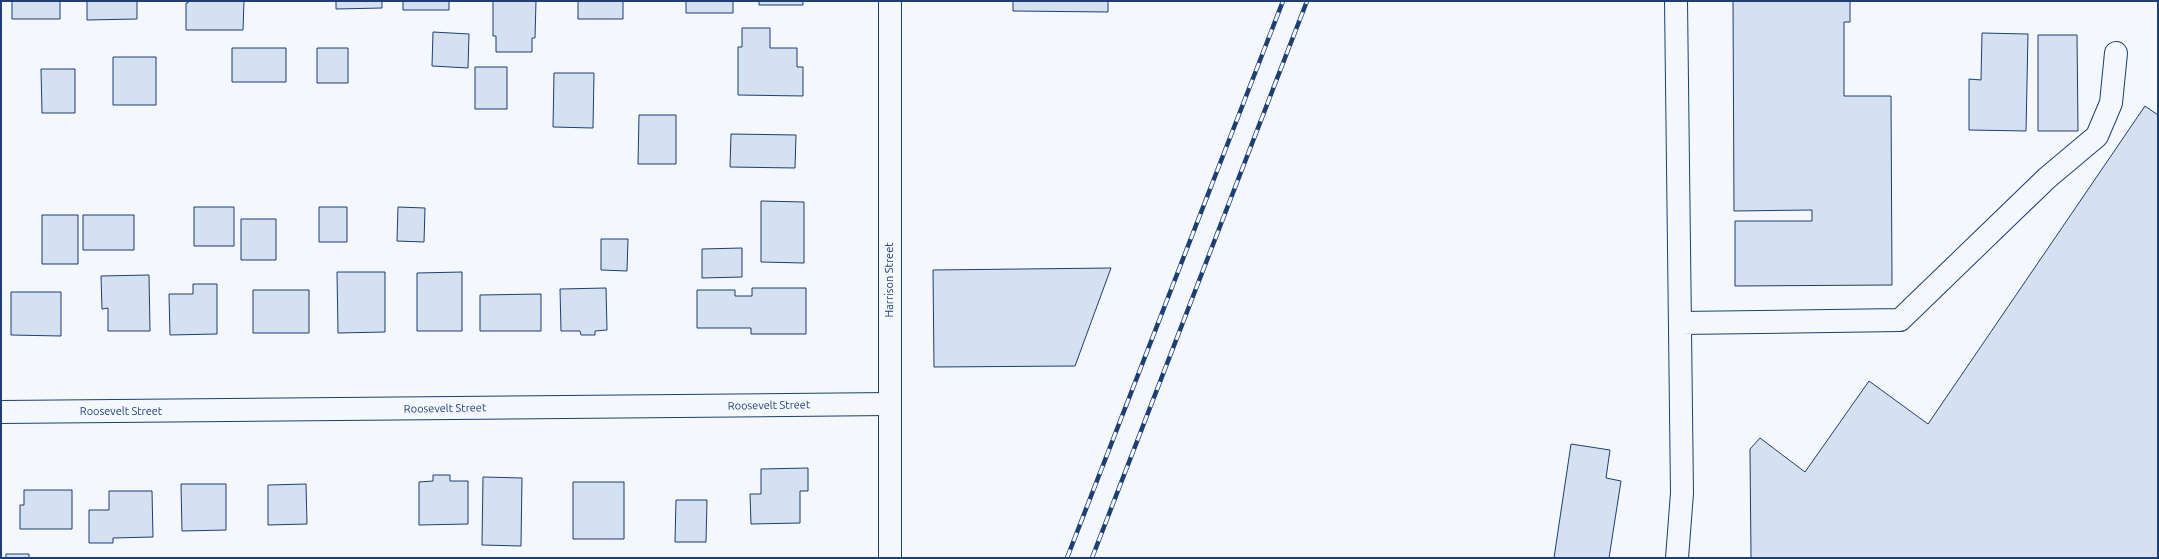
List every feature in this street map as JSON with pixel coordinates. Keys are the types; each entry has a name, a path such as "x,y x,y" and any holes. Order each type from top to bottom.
{"street":[{"name":"Harrison Street","path":"890,1 890,558"},
{"path":"1676,1 1682,494 1678,558"},
{"path":"1680,323 1900,320 2047,178 2096,136 2111,103 2116,53"},
{"name":"Roosevelt Street","path":"1,412 889,404"}],"building":[{"path":"12,1 60,1 60,19 12,19"},
{"path":"87,1 137,1 137,19 87,20"},
{"path":"188,1 244,1 243,30 186,30 186,3 188,3"},
{"path":"336,1 382,1 382,8 336,9"},
{"path":"403,1 449,1 449,10 403,10"},
{"path":"493,1 536,1 535,38 532,38 532,52 496,52 496,36 493,36"},
{"path":"578,1 623,1 623,19 578,19"},
{"path":"686,1 733,1 733,13 686,13"},
{"path":"759,1 803,1 803,5 759,5"},
{"path":"1013,1 1108,1 1108,12 1013,11"},
{"path":"1733,1 1850,1 1850,22 1844,22 1844,96 1891,96 1892,285 1735,286 1735,221 1812,221 1812,210 1734,211"},
{"path":"742,28 770,28 770,48 797,48 797,67 803,67 803,96 738,95 738,47 742,47"},
{"path":"433,32 469,34 468,68 432,66"},
{"path":"1982,33 2028,34 2026,131 1969,130 1969,79 1981,80"},
{"path":"2038,35 2077,35 2078,131 2038,131"},
{"path":"232,48 286,48 286,82 232,82"},
{"path":"317,48 348,48 348,83 317,83"},
{"path":"113,57 156,57 156,105 113,105"},
{"path":"475,67 507,67 507,109 475,109"},
{"path":"41,69 75,69 75,113 42,113"},
{"path":"554,73 594,73 593,128 553,127"},
{"path":"2145,106 2158,115 2158,558 1751,558 1750,449 1760,438 1805,472 1869,381 1928,424"},
{"path":"639,115 676,115 676,164 638,164"},
{"path":"731,134 796,135 795,168 730,167"},
{"path":"761,201 804,202 804,263 761,262"},
{"path":"194,207 234,207 234,246 194,246"},
{"path":"319,207 347,207 347,242 319,242"},
{"path":"398,207 425,208 424,242 397,241"},
{"path":"42,215 78,215 78,264 42,264"},
{"path":"83,215 134,215 134,250 83,250"},
{"path":"241,219 276,219 276,260 241,260"},
{"path":"601,239 628,239 627,271 601,270"},
{"path":"742,248 742,277 702,278 702,249"},
{"path":"1111,268 1075,366 934,367 933,270"},
{"path":"337,272 385,272 385,332 338,333"},
{"path":"462,272 462,331 417,331 417,273"},
{"path":"149,275 150,331 108,331 108,308 102,309 101,276"},
{"path":"193,284 217,284 217,334 170,335 169,294 193,294"},
{"path":"606,288 607,330 595,331 595,335 581,335 580,331 561,331 560,289"},
{"path":"752,288 806,288 806,334 751,334 751,328 697,328 697,290 735,290 735,296 752,296"},
{"path":"253,290 309,290 309,333 253,333"},
{"path":"11,292 61,292 61,336 11,335"},
{"path":"541,294 541,331 480,331 480,295"},
{"path":"1571,444 1610,450 1606,478 1621,481 1609,558 1554,558"},
{"path":"808,468 808,491 800,491 800,523 751,524 750,494 761,494 761,469"},
{"path":"433,475 450,475 450,481 468,481 468,524 419,525 419,482 433,481"},
{"path":"483,477 522,478 521,546 482,545"},
{"path":"573,482 624,482 624,539 573,539"},
{"path":"181,484 226,484 226,530 182,531"},
{"path":"306,484 307,524 268,525 268,485"},
{"path":"24,490 72,490 72,529 20,529 20,505 24,505"},
{"path":"109,491 152,491 153,537 113,538 113,543 89,543 89,510 109,510"},
{"path":"676,500 707,500 706,542 675,542"},
{"path":"6,554 29,554 29,558 6,558"}],"railway":[{"path":"1067,558 1283,1"},
{"path":"1092,558 1307,1"}]}
